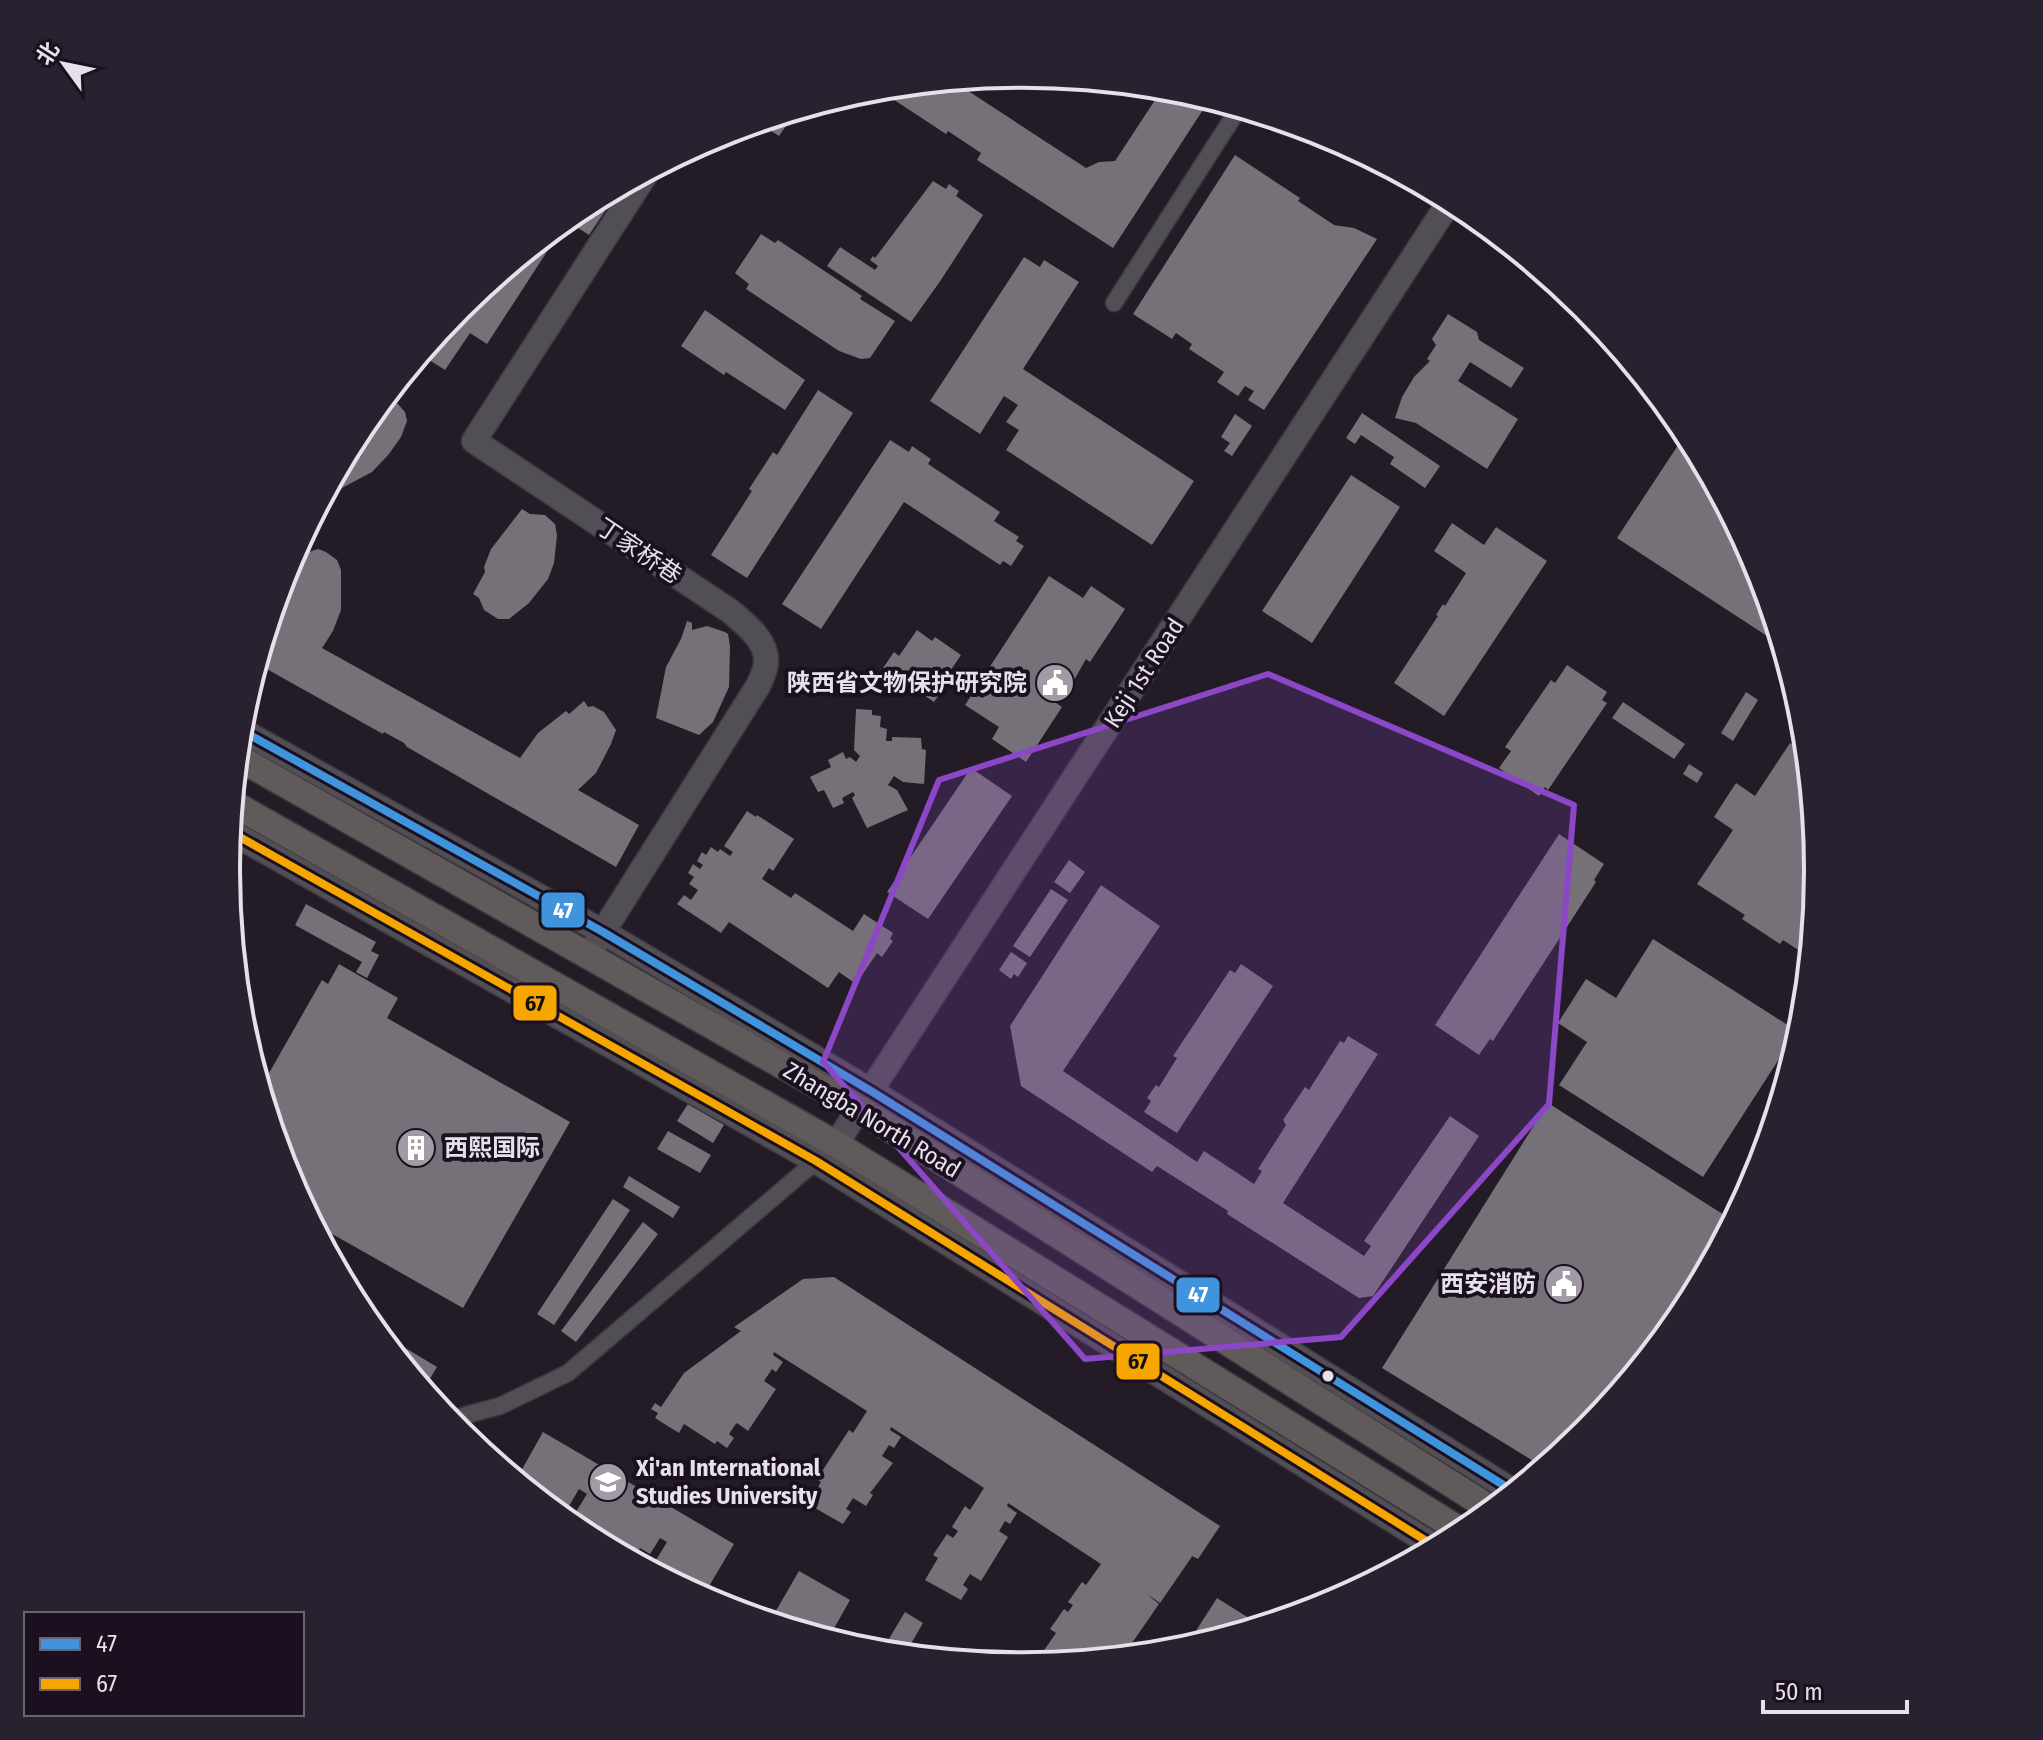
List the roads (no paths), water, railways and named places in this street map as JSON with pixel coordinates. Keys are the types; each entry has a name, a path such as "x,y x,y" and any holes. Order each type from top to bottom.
{"main road":[{"name":"丁家桥巷","path":"588,956 758,686 767,663 763,647 751,628 730,611 474,441 635,191"},
{"name":"Keji 1st Road","path":"826,1153 865,1100 1443,212"},
{"path":"252,736 603,932 865,1100 1504,1485"},
{"name":"Zhangba North Road","path":"247,763 588,956 865,1100 1481,1502"},
{"name":"Zhangba North Road","path":"242,809 1450,1524"},
{"path":"241,837 826,1153 1424,1539"}],"street":[{"path":"1114,303 1233,118"},
{"path":"462,1416 500,1406 568,1373 826,1153"}],"place":[{"name":"陕西省文物保护研究院","path":"1055,683"},
{"name":"西熙国际","path":"416,1148"},
{"name":"西安消防","path":"1564,1284"},
{"name":"Xi'an International Studies University","path":"608,1482"}]}
